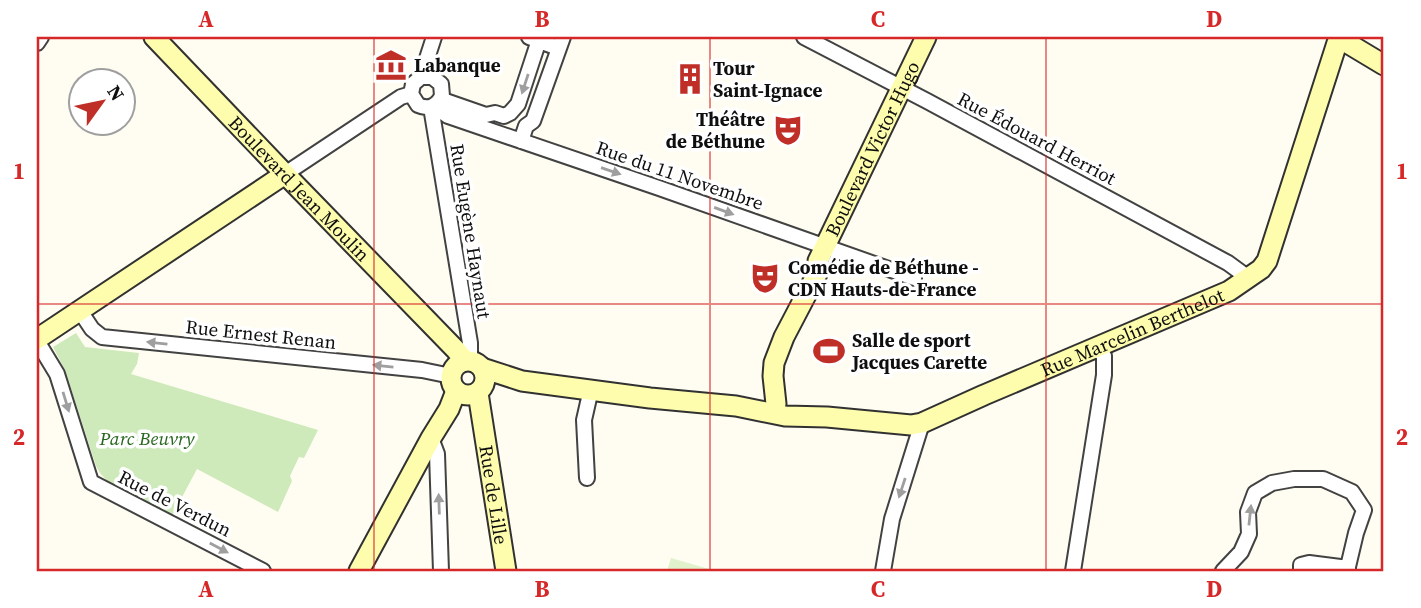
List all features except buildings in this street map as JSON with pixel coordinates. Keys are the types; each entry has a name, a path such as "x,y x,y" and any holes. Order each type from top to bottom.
{"main road":[{"name":"Boulevard Jean Moulin","path":"154,37 444,339 465,383"},
{"name":"Boulevard Victor Hugo","path":"768,401 774,363 784,337 817,274 822,254 926,37"},
{"path":"1344,40 1384,65"},
{"name":"Rue Marcelin Berthelot","path":"768,401 815,414 899,424 922,423 1229,291 1247,280 1267,261 1344,40"},
{"path":"37,340 285,174"},
{"path":"359,571 431,438 465,383 493,382 507,377 650,398 736,406 768,401"},
{"name":"Rue de Lille","path":"465,383 481,418 506,571"}],"street":[{"path":"37,43 41,37"},
{"path":"434,37 421,77 413,84 411,94 418,105 422,107 437,101 490,108 504,116 518,104 536,38 560,42 533,121 526,126 520,141"},
{"name":"Rue Édouard Herriot","path":"804,37 1228,263 1247,280"},
{"path":"421,77 437,79 440,83 437,101"},
{"path":"285,174 401,97 411,94"},
{"name":"Rue du 11 Novembre","path":"437,101 448,116 659,188 822,254 914,278"},
{"name":"Rue Eugène Haynaut","path":"437,101 470,343 465,383"},
{"name":"Rue Ernest Renan","path":"80,311 92,330 102,337 422,370 465,383"},
{"name":"Rue de Verdun","path":"37,340 57,374 91,482 263,571"},
{"path":"1073,571 1104,375 1104,356 1097,348"},
{"path":"587,478 584,419 589,389"},
{"path":"883,571 892,519 922,423"},
{"path":"431,438 438,454 441,571"},
{"path":"1223,571 1241,552 1249,534 1248,512 1255,493 1272,483 1294,478 1323,479 1352,492 1364,510 1348,570 1309,563 1301,565 1301,571"}],"green space":[{"name":"Parc Beuvry","path":"76,333 85,347 139,353 131,374 318,430 304,458 299,457 278,512 197,469 172,516 110,484 96,466 65,370 53,347"},
{"path":"671,558 716,571 667,571"}],"place":[{"name":"Labanque","path":"391,65"},
{"name":"Tour Saint-Ignace","path":"690,79"},
{"name":"Théâtre de Béthune","path":"788,130"},
{"name":"Comédie de Béthune - CDN Hauts-de-France","path":"765,278"},
{"name":"Salle de sport Jacques Carette","path":"829,351"}]}
